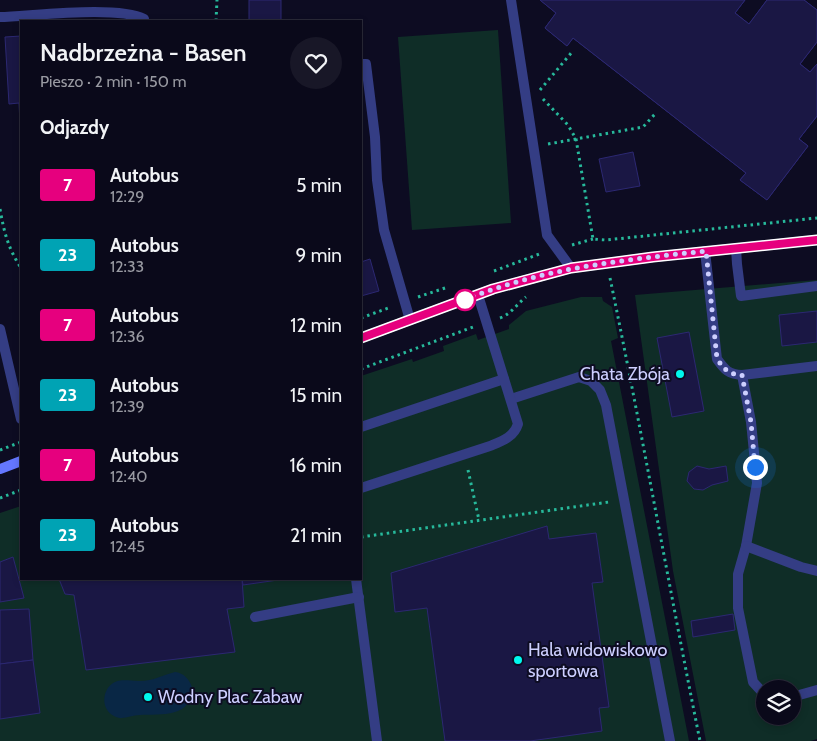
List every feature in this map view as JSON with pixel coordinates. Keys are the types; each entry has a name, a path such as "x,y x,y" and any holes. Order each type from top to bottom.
{"street":[{"path":"512,0 547,235 571,268"},
{"path":"0,17 103,12 135,14 144,19"},
{"path":"362,64 366,64 375,137 377,180 384,230 410,320"},
{"path":"362,338 493,289 571,268 706,251 817,240"},
{"path":"736,248 741,296 817,286"},
{"path":"706,251 717,359 724,369 732,375 742,375 817,366"},
{"path":"362,488 465,454 506,439 516,432 518,424 478,295"},
{"path":"0,329 20,415"},
{"path":"742,375 751,422 757,482 746,546 738,574 738,608 753,682 756,685"},
{"path":"511,399 579,377 591,381 600,390 606,405 670,741"},
{"path":"362,427 504,379"},
{"path":"0,468 20,461"},
{"path":"746,546 801,567 817,570"},
{"path":"356,580 377,741"},
{"path":"255,617 359,597"},
{"path":"801,694 817,690"}],"path":[{"path":"216,20 217,0"},
{"path":"572,52 537,94 568,125 576,139 593,239 606,240 817,218"},
{"path":"534,146 643,127 655,114"},
{"path":"0,209 4,233 11,252 20,266"},
{"path":"602,280 610,278 700,741"},
{"path":"362,370 507,315 517,304 531,294"},
{"path":"465,454 479,520"},
{"path":"0,498 20,490"},
{"path":"362,537 624,500"}],"green space":[{"path":"498,30 511,223 412,230 398,37"},
{"path":"817,280 817,739 811,741 706,741 673,571 635,295"},
{"path":"581,297 602,297 603,301 612,307 618,338 611,341 689,741 0,741 0,513 20,506 20,580 362,580 362,376 412,359 413,362 444,351 443,346 476,334 478,340 509,329 509,325 526,311"}],"water":[{"name":"Wodny Plac Zabaw","path":"175,672 186,677 192,687 191,697 182,709 166,714 136,715 120,718 109,713 106,709 105,694 107,689 115,682 124,680 143,681"}],"building":[{"path":"249,0 281,0 281,20 249,20"},
{"path":"540,0 560,0 571,8 578,0 649,0 638,15 681,48 707,14 743,41 736,50 767,74 747,99 755,105 784,68 696,0 745,0 735,13 749,24 767,0 804,0 817,10 817,42 800,64 810,72 817,64 817,116 799,139 808,146 767,200 740,180 746,173 573,38 567,46 545,28 556,13"},
{"path":"540,0 745,0 735,13 749,24 767,0 804,0 817,10 817,42 800,64 810,72 817,64 817,116 799,139 808,146 767,200 740,180 746,173 573,38 567,46 545,28 556,13"},
{"path":"20,36 20,124 19,103 9,104 5,37"},
{"path":"633,152 640,186 606,192 599,159"},
{"path":"370,259 379,291 362,296 362,262"},
{"path":"817,311 817,342 782,346 779,315"},
{"name":"Chata Zbója","path":"689,332 704,411 672,417 657,338"},
{"path":"697,466 709,469 726,466 728,481 712,485 703,490 694,489 687,481 689,472"},
{"name":"Hala widowiskowo sportowa","path":"547,526 549,539 596,533 603,582 592,583 609,707 599,708 602,731 530,741 445,741 427,608 395,612 391,573"},
{"path":"13,557 24,598 0,602 0,562"},
{"path":"59,580 242,580 244,607 227,609 235,652 86,670 74,595 65,594"},
{"path":"242,580 278,580 243,585"},
{"path":"29,609 33,660 0,664 0,610"},
{"path":"733,614 735,630 693,637 691,621"},
{"path":"33,660 40,713 0,719 0,664"}],"bus line":[{"name":"7","path":"362,338 493,289 571,268 653,257 817,240"}],"place":[{"name":"Chata Zbója","path":"680,374"},
{"name":"Hala widowiskowo sportowa","path":"518,660"},
{"name":"Wodny Plac Zabaw","path":"148,697"}],"route":[{"path":"465,300 493,289 571,268 706,251 717,359 724,369 732,375 742,375 751,422 755,467"}]}
